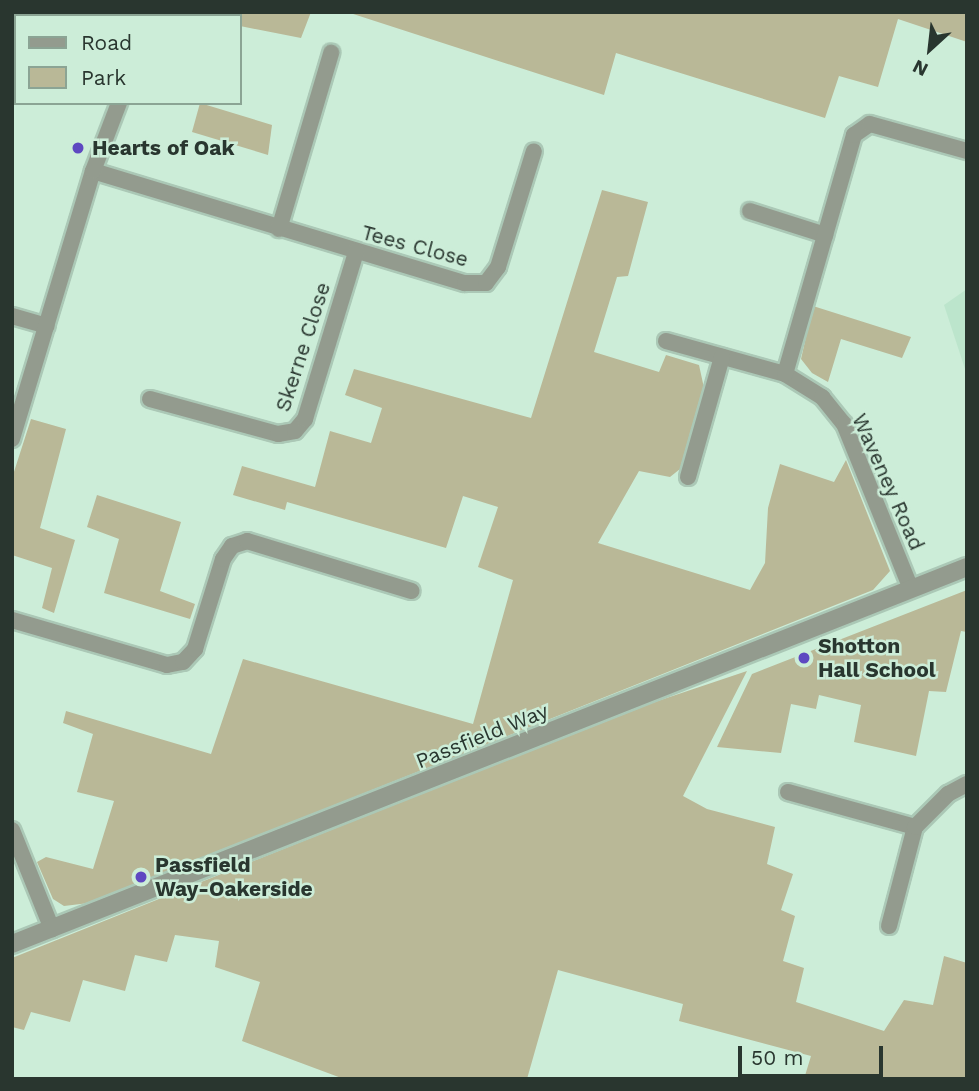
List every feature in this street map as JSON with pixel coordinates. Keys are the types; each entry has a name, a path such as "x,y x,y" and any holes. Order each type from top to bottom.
{"street":[{"path":"279,229 331,53"},
{"path":"12,439 93,171 118,105"},
{"path":"785,374 854,135 870,124 967,150"},
{"name":"Tees Close","path":"93,171 356,252 465,283 486,283 498,267 534,151"},
{"path":"750,211 825,235"},
{"name":"Skerne Close","path":"150,399 278,435 295,431 305,419 356,252"},
{"path":"12,316 47,326"},
{"name":"Waveney Road","path":"666,341 785,374 822,397 844,424 911,589"},
{"path":"688,477 722,357"},
{"path":"12,620 167,665 183,662 195,649 223,559 232,546 247,541 412,591"},
{"name":"Passfield Way","path":"12,944 967,567"},
{"path":"889,926 915,827 948,793 967,784"},
{"path":"788,792 915,827"},
{"path":"12,830 52,929"}],"shaded area":[{"path":"967,289 967,375 944,305"}],"green space":[{"path":"311,12 301,38 242,26 242,14 154,14"},
{"path":"347,12 967,12 967,42 898,19 878,87 839,76 825,118 616,53 604,95"},
{"path":"199,105 272,125 268,155 192,132"},
{"path":"602,190 648,202 628,276 617,277 594,352 659,372 666,355 699,365 704,388 680,469 670,477 639,471 598,543 750,590 765,563 768,508 780,464 834,482 846,460 890,571 873,590 89,903 64,906 53,899 37,862 46,857 93,869 114,801 77,792 93,734 63,723 66,711 211,754 243,659 473,724 513,580 478,567 498,507 463,496 446,548 287,502 285,510 233,495 242,466 315,487 330,431 371,443 382,408 345,395 354,369 531,418"},
{"path":"813,306 911,337 902,358 841,339 828,382 812,373 801,359"},
{"path":"31,419 66,429 40,528 75,540 54,613 42,608 52,568 12,555 12,478"},
{"path":"97,495 181,522 160,591 195,604 190,619 104,593 119,539 87,527"},
{"path":"967,590 967,632 961,631 946,692 929,691 916,756 854,742 861,705 819,695 816,709 791,704 781,753 717,747 752,674"},
{"path":"747,671 683,796 707,809 775,827 767,864 793,874 781,910 795,916 783,961 804,968 796,1002 884,1031 904,1000 933,1005 944,956 967,963 967,1079 804,1079 811,1056 679,1021 683,1004 558,970 527,1079 344,1079 242,1041 260,982 215,967 219,941 175,935 167,962 135,955 125,991 83,980 70,1022 31,1012 24,1030 12,1027 12,958 622,713"}],"place":[{"name":"Hearts of Oak","path":"78,148"},
{"name":"Shotton Hall School","path":"804,658"},
{"name":"Passfield Way-Oakerside","path":"141,877"}]}
